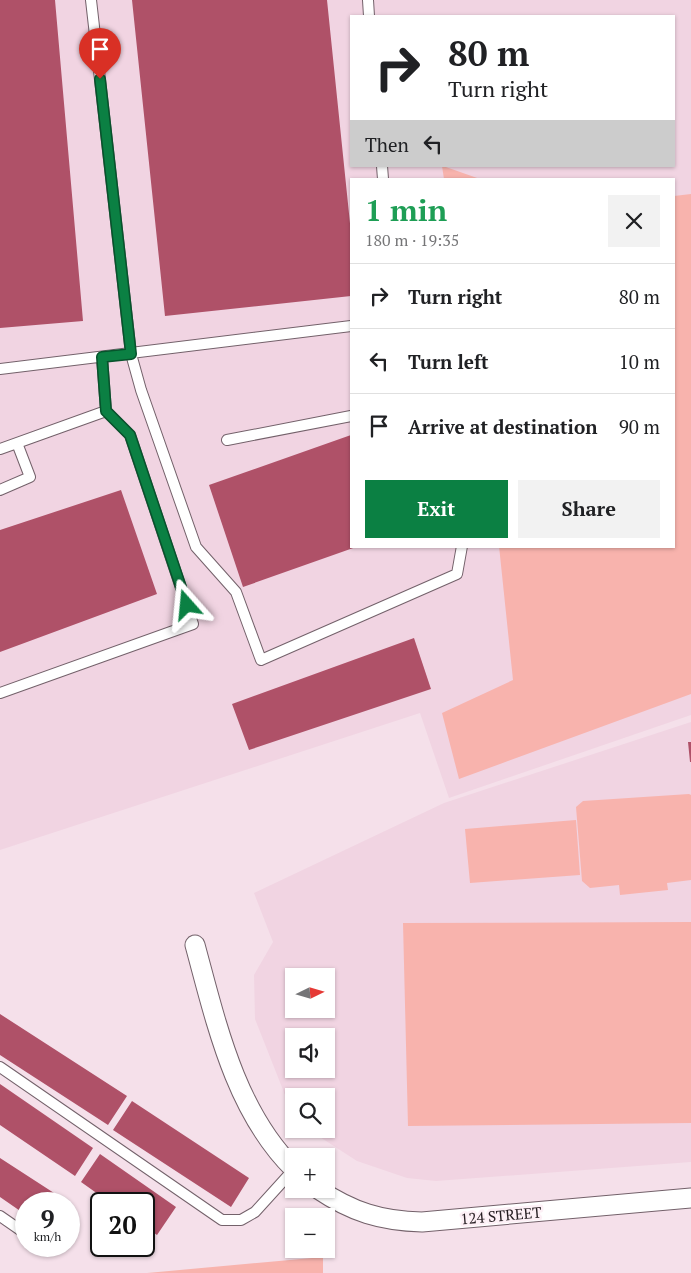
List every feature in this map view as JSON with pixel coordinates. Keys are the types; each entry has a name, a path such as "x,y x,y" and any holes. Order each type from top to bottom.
{"street":[{"path":"195,945 218,1030 243,1092 256,1121 276,1152 285,1160"},
{"name":"124 STREET","path":"331,1198 359,1212 394,1221 422,1222 691,1198"}],"lane":[{"path":"91,0 131,354 141,390 196,547 236,592 261,660 457,574 462,548"},
{"path":"368,0 369,15"},
{"path":"0,368 131,354 350,326"},
{"path":"0,693 193,624 130,435 106,411 102,357"},
{"path":"0,449 106,411"},
{"path":"227,440 350,416"},
{"path":"0,490 30,477 18,443"},
{"path":"0,1067 222,1220 240,1220 256,1212 285,1179"},
{"path":"0,1216 15,1226"}],"shaded area":[{"path":"0,0 691,0 691,715 449,798 420,713 0,850"},
{"path":"442,167 477,178 444,178"},
{"path":"691,194 691,694 459,779 442,713 513,680 499,548 675,548 675,196"},
{"path":"691,722 691,1162 436,1181 407,1178 357,1161 321,1138 335,1138 335,1088 285,1088 285,1095 255,1019 254,975 273,942 254,893 444,803"},
{"path":"691,795 691,880 667,883 668,890 620,895 619,885 590,888 582,881 576,807 583,801"},
{"path":"576,820 580,875 470,883 465,829"},
{"path":"691,922 691,1123 408,1126 403,923"},
{"path":"312,1258 323,1258 323,1273 147,1273"}],"building":[{"path":"0,0 55,0 83,321 0,328"},
{"path":"132,0 327,0 350,223 350,296 165,316"},
{"path":"350,435 350,548 353,548 243,587 209,485"},
{"path":"121,490 157,594 0,652 0,530"},
{"path":"414,638 431,689 249,750 232,704"},
{"path":"688,742 691,742 691,762 690,762"},
{"path":"0,1014 127,1096 108,1125 0,1055"},
{"path":"0,1084 93,1148 75,1176 0,1125"},
{"path":"132,1101 249,1178 231,1207 113,1130"},
{"path":"100,1154 154,1192 95,1192 81,1182"},
{"path":"0,1158 52,1192 15,1192 15,1207 0,1197"},
{"path":"155,1192 176,1207 157,1235 155,1234"}],"route":[{"path":"100,79 131,354 102,357 106,411 130,435 187,605"}]}
